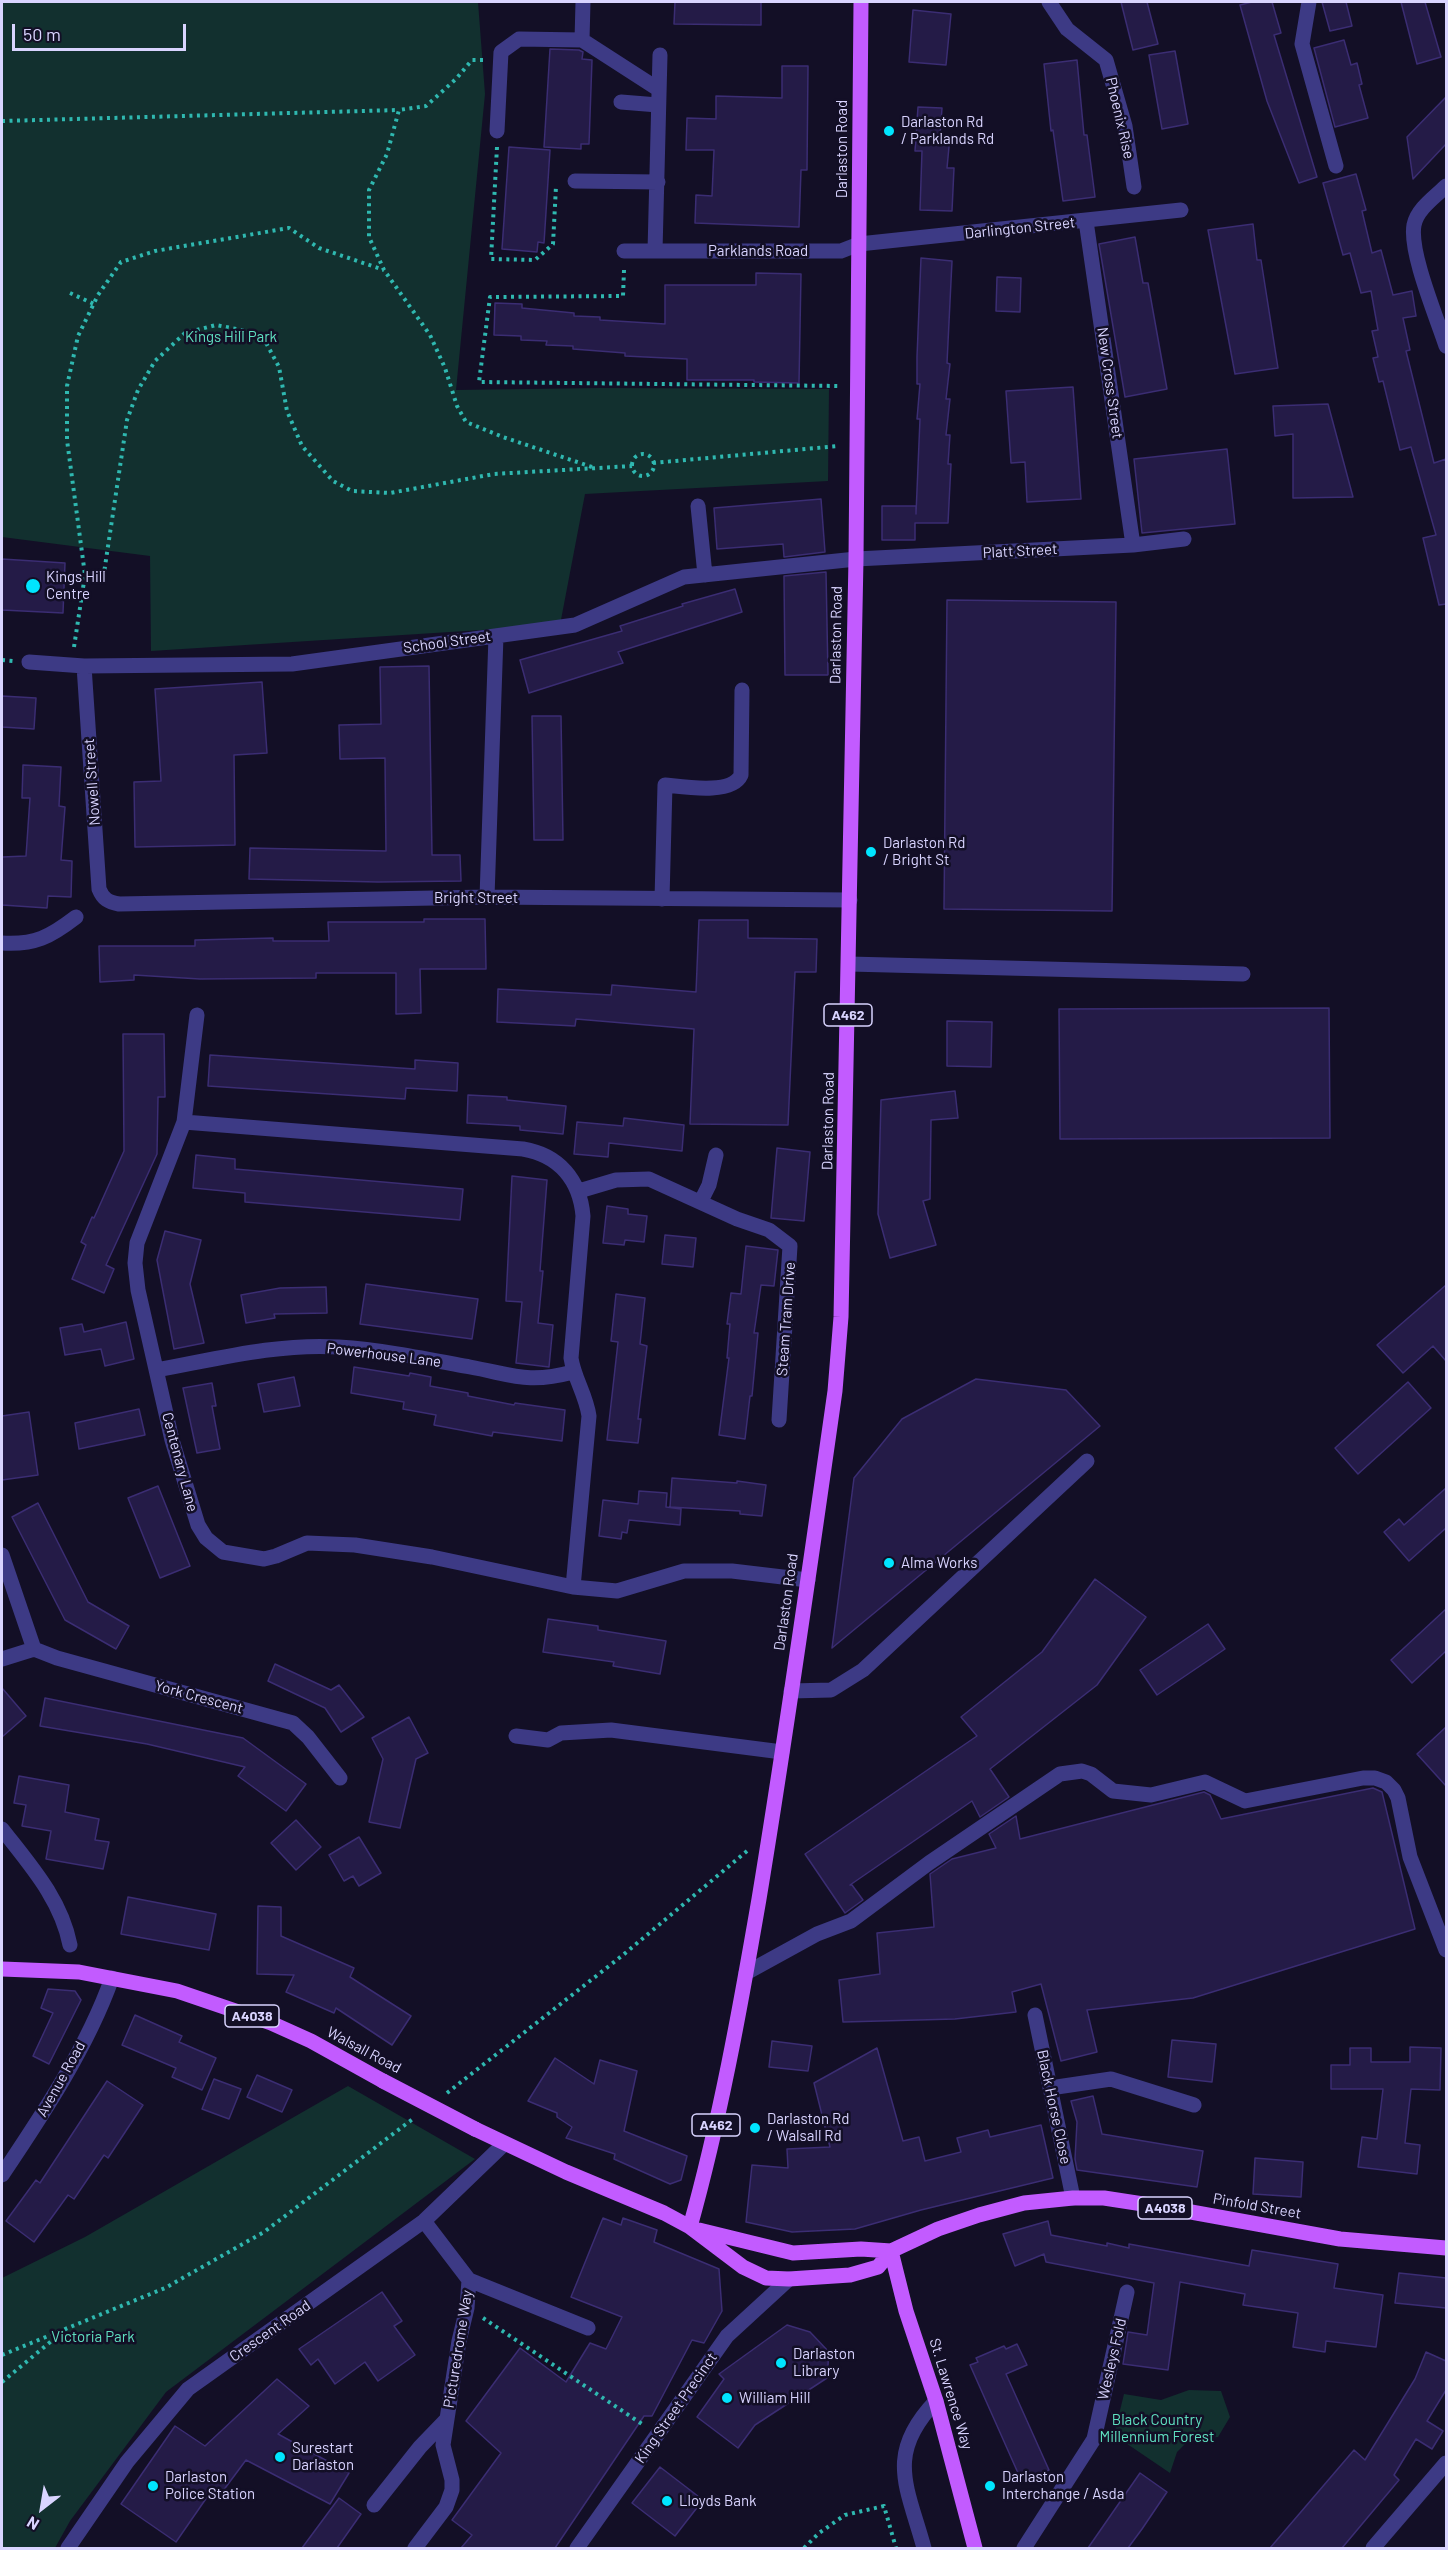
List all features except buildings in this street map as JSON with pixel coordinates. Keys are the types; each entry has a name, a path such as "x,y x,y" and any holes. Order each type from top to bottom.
{"main road":[{"name":"Darlaston Road","path":"690,2228 710,2156 746,1973 770,1831 835,1391 841,1317 856,559 861,2"},
{"name":"Walsall Road","path":"2,1969 79,1972 177,1991 271,2023 311,2041 504,2144 664,2213 690,2228"},
{"name":"Pinfold Street","path":"891,2250 938,2229 979,2215 1024,2203 1074,2198 1104,2198 1169,2208 1340,2239 1446,2248"},
{"name":"A4038","path":"690,2228 793,2253 861,2249 891,2250"},
{"name":"A4038","path":"690,2228 743,2266 766,2278 789,2279 850,2275 878,2267 891,2250"},
{"name":"St. Lawrence Way","path":"891,2250 906,2311 936,2401 975,2548"}],"street":[{"path":"582,40 583,2"},
{"name":"Phoenix Rise","path":"1049,2 1067,29 1106,60 1125,126 1134,187"},
{"path":"1309,2 1302,44 1336,166"},
{"path":"497,131 501,52 519,39 582,40 658,88"},
{"path":"655,251 660,55"},
{"path":"621,102 658,105"},
{"path":"575,181 658,182"},
{"path":"1446,186 1423,208 1414,224 1414,247 1446,346"},
{"name":"Darlington Street","path":"859,244 1181,210"},
{"name":"New Cross Street","path":"1086,221 1133,545"},
{"name":"Parklands Road","path":"624,251 841,251 859,244"},
{"path":"698,506 705,575"},
{"name":"Platt Street","path":"856,559 1133,545 1184,539"},
{"name":"School Street","path":"29,662 78,666 292,664 575,625 684,577 856,559"},
{"path":"487,897 496,636"},
{"name":"Nowell Street","path":"78,666 99,889 103,898"},
{"path":"662,898 665,785 727,787 738,782 741,775 742,690"},
{"name":"Bright Street","path":"103,898 119,904 487,897 850,900"},
{"path":"2,943 23,944 38,941 76,917"},
{"path":"849,963 1243,974"},
{"name":"Centenary Lane","path":"197,1015 184,1122 137,1243 135,1263 138,1290 172,1440 189,1500 198,1525 206,1538 223,1552 264,1559 308,1543 355,1545 432,1557 573,1587 617,1591 684,1571 732,1571 808,1580"},
{"path":"184,1122 530,1150 551,1158 573,1180 579,1191 583,1216 571,1358 573,1372 587,1401 589,1416 573,1587"},
{"path":"701,1201 709,1185 716,1155"},
{"name":"Steam Tram Drive","path":"579,1191 616,1180 649,1179 737,1219 770,1230 790,1246 779,1420"},
{"name":"Powerhouse Lane","path":"157,1370 234,1355 309,1347 391,1353 525,1379 546,1379 573,1372"},
{"path":"791,1691 831,1690 863,1670 1087,1461"},
{"path":"2,1555 34,1649 2,1659"},
{"name":"York Crescent","path":"34,1649 57,1658 293,1723 308,1737 340,1778"},
{"path":"516,1736 548,1740 561,1733 611,1730 782,1752"},
{"path":"746,1973 817,1934 851,1920 929,1863 1060,1774 1072,1770 1090,1774 1113,1791 1151,1795 1205,1782 1245,1801 1363,1778 1376,1778 1386,1782 1398,1798 1410,1857 1446,1950"},
{"path":"2,1829 47,1887 66,1926 70,1944"},
{"name":"Avenue Road","path":"2,2175 36,2124 72,2061 103,2003 112,1978"},
{"name":"Black Horse Close","path":"1035,2015 1074,2198"},
{"path":"1050,2088 1112,2079 1194,2105"},
{"name":"Crescent Road","path":"68,2548 127,2462 188,2389 423,2221 504,2144"},
{"name":"Picturedrome Way","path":"423,2221 470,2280 588,2328"},
{"name":"King Street Precinct","path":"577,2548 727,2336 789,2279"},
{"name":"Picturedrome Way","path":"415,2548 446,2506 452,2490 452,2480 443,2445 470,2280"},
{"name":"Wesleys Fold","path":"1024,2548 1094,2439 1127,2292"},
{"path":"924,2548 904,2473 904,2455 910,2433 936,2401"},
{"path":"374,2505 420,2447 447,2419"},
{"path":"1373,2548 1446,2463"}],"path":[{"path":"2,121 399,110 426,106 456,79 472,60 501,59"},
{"path":"399,110 387,153 369,190 369,237 384,270 430,335 446,368 457,406 466,422 595,469"},
{"path":"496,154 491,259 535,260 553,244 556,181 575,181"},
{"path":"78,666 85,575 67,440 66,386 78,336 94,304 121,262 155,251 289,228 319,248 384,270"},
{"path":"624,251 623,296 490,297 479,382 857,386"},
{"path":"70,293 94,304"},
{"path":"85,575 104,573 127,420 138,390 155,361 185,333 216,325 246,331 264,339 279,367 287,411 302,446 333,481 352,491 390,493 494,474 632,466"},
{"path":"654,463 857,445"},
{"path":"645,454 654,463 648,474 641,475 635,472 632,466 633,460 638,455 645,454"},
{"path":"440,2098 623,1955 770,1831"},
{"path":"2,2355 165,2288 264,2232 422,2112"},
{"path":"467,2308 657,2434"},
{"path":"2,2382 70,2326"},
{"path":"804,2548 819,2533 845,2516 884,2506 896,2548"}],"green space":[{"name":"Kings Hill Park","path":"2,2 478,2 485,94 456,390 829,389 828,481 585,494 560,625 151,651 150,556 2,537"},
{"name":"Victoria Park","path":"348,2086 475,2159 166,2392 70,2521 55,2548 2,2548 2,2278 85,2237"},
{"name":"Black Country Millennium Forest","path":"1189,2390 1221,2391 1230,2417 1218,2437 1190,2439 1177,2452 1170,2473 1114,2435 1124,2394 1161,2400"}],"place":[{"name":"Darlaston Rd / Parklands Rd","path":"889,131"},
{"name":"Kings Hill Centre","path":"33,586"},
{"name":"Darlaston Rd / Bright St","path":"871,852"},
{"name":"Alma Works","path":"889,1563"},
{"name":"Darlaston Rd / Walsall Rd","path":"755,2128"},
{"name":"Darlaston Library","path":"781,2363"},
{"name":"William Hill","path":"727,2398"},
{"name":"Surestart Darlaston","path":"280,2457"},
{"name":"Darlaston Police Station","path":"153,2486"},
{"name":"Darlaston Interchange / Asda","path":"990,2486"},
{"name":"Lloyds Bank","path":"667,2501"}]}
